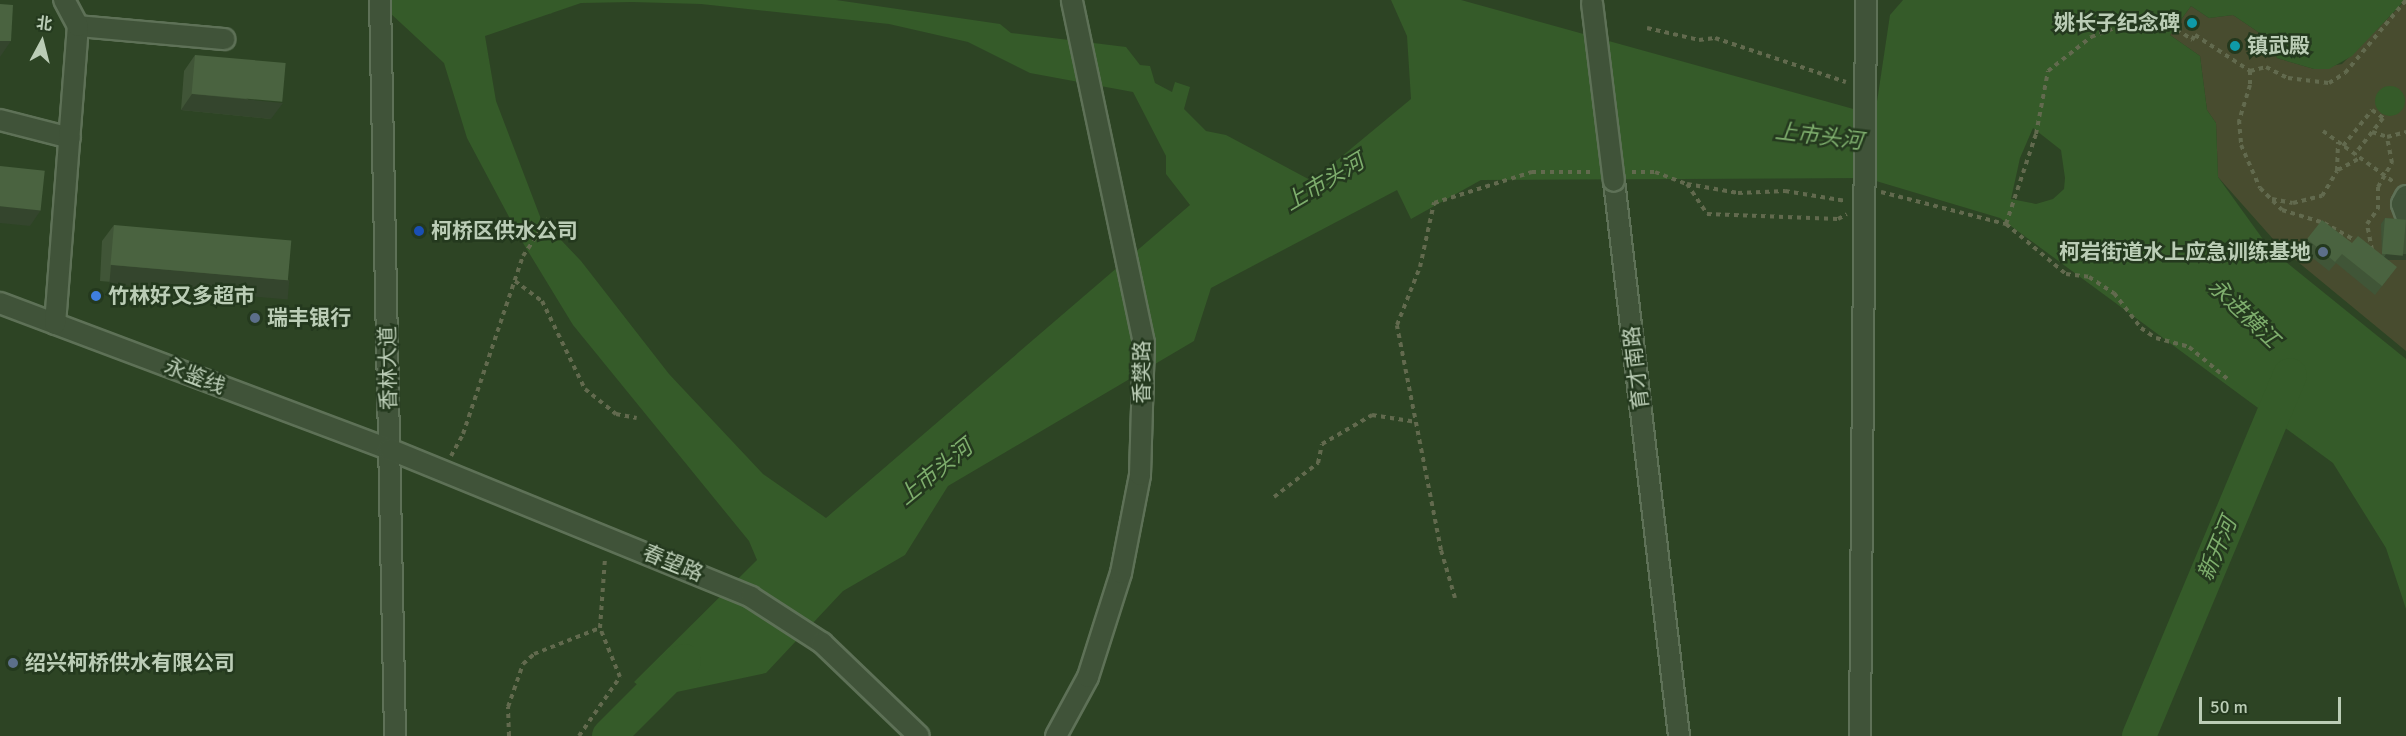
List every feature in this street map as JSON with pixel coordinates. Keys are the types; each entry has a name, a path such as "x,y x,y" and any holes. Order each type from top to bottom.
{"street":[{"path":"55,324 78,26 64,0"},
{"name":"香林大道","path":"380,0 395,736"},
{"name":"香樊路","path":"1056,736 1088,677 1121,573 1140,475 1144,343 1125,238 1091,94 1072,0"},
{"path":"1860,736 1866,0"},
{"name":"育才南路","path":"1591,2 1679,736"},
{"path":"78,26 224,39"},
{"path":"0,120 70,138"},
{"path":"2406,196 2402,204 2406,215"},
{"name":"永鉴线","path":"0,303 390,449"},
{"name":"春望路","path":"390,449 698,572 751,597 822,643 919,736"}],"path":[{"path":"2006,224 2036,134 2042,84 2048,71 2061,57 2091,38 2127,23 2153,22 2177,29 2192,40 2195,35 2250,71 2266,68 2288,78 2329,83 2344,73 2406,0"},
{"path":"1647,28 1699,40 1715,38 1847,83 1851,65 1866,68"},
{"path":"2250,71 2250,85 2239,120 2241,145 2256,181 2282,210 2324,223 2372,250 2367,224 2378,208 2378,187 2392,163 2388,137"},
{"path":"2343,146 2372,110 2383,118 2355,154"},
{"path":"2323,131 2385,176"},
{"path":"2372,132 2388,137 2406,132"},
{"path":"2271,199 2293,203 2317,198 2331,186 2337,171 2338,142"},
{"path":"2337,171 2360,158"},
{"path":"1455,598 1441,550 1397,325 1420,267 1434,203 1481,185 1532,172 1612,175 1655,172 1687,184 1737,193 1785,191 1866,196"},
{"path":"1687,184 1707,214 1838,219 1866,196"},
{"path":"1895,196 2006,224 2066,274 2089,278 2114,293 2140,328 2156,338 2189,346 2230,381"},
{"path":"443,471 463,434 523,256 548,219"},
{"path":"515,281 542,301 585,389 616,414 637,418"},
{"path":"1274,497 1318,463 1322,444 1372,415 1416,422"},
{"path":"579,736 620,677 600,628 607,536"},
{"path":"509,736 508,707 523,664 534,654 600,628"}],"shaded area":[{"path":"2406,0 2406,351 2281,248 2218,177 2216,123 2207,110 2200,56 2170,35 2191,6 2209,18 2233,15 2267,38 2277,58 2314,69 2342,64"}],"water":[{"name":"永进横江","path":"376,0 836,0 1000,24 1011,33 1126,47 1140,65 1150,66 1155,83 1172,92 1175,82 1190,87 1184,109 1206,131 1226,135 1312,181 1411,99 1407,36 1391,0 1461,0 1875,115 1890,15 1903,0 2405,0 2352,56 2329,69 2314,69 2277,58 2267,38 2233,15 2209,18 2191,6 2170,35 2200,56 2207,110 2216,123 2218,177 2270,249 2406,359 2406,609 2386,548 2333,463 2000,218 1866,178 1481,180 1411,219 1397,190 1211,288 1194,341 948,486 905,555 843,591 766,673 653,697 634,682 757,560 749,541 573,325 523,243 467,138 444,63","holes":["581,3 701,4 889,24 968,42 1030,73 1133,92 1166,156 1166,174 1190,205 826,518 763,474 669,374 581,261 541,219 496,101 485,36","2033,128 2061,150 2065,178 2064,189 2053,199 2036,204 2011,199 2020,158"]},
{"path":"2390,86 2396,87 2404,95 2404,107 2396,115 2390,116 2384,115 2376,107 2375,101 2376,95 2384,87"}],"building":[{"path":"0,4 13,5 11,41 0,41"},
{"path":"195,55 286,63 282,102 192,94"},
{"path":"0,166 45,171 41,210 0,206"},
{"path":"2385,218 2406,220 2403,256 2382,254"},
{"path":"2322,220 2352,243 2358,236 2397,267 2382,286 2342,254 2335,262 2307,239"},
{"path":"114,225 291,241 288,280 111,265"}],"waterway":[{"name":"新开河","path":"2139,736 2290,375"},
{"name":"上市头河","path":"609,736 684,661"}],"place":[{"name":"姚长子纪念碑","path":"2192,23"},
{"name":"镇武殿","path":"2235,46"},
{"name":"柯桥区供水公司","path":"419,231"},
{"name":"柯岩街道水上应急训练基地","path":"2323,252"},
{"name":"竹林好又多超市","path":"96,296"},
{"name":"瑞丰银行","path":"255,318"},
{"name":"绍兴柯桥供水有限公司","path":"13,663"}]}
